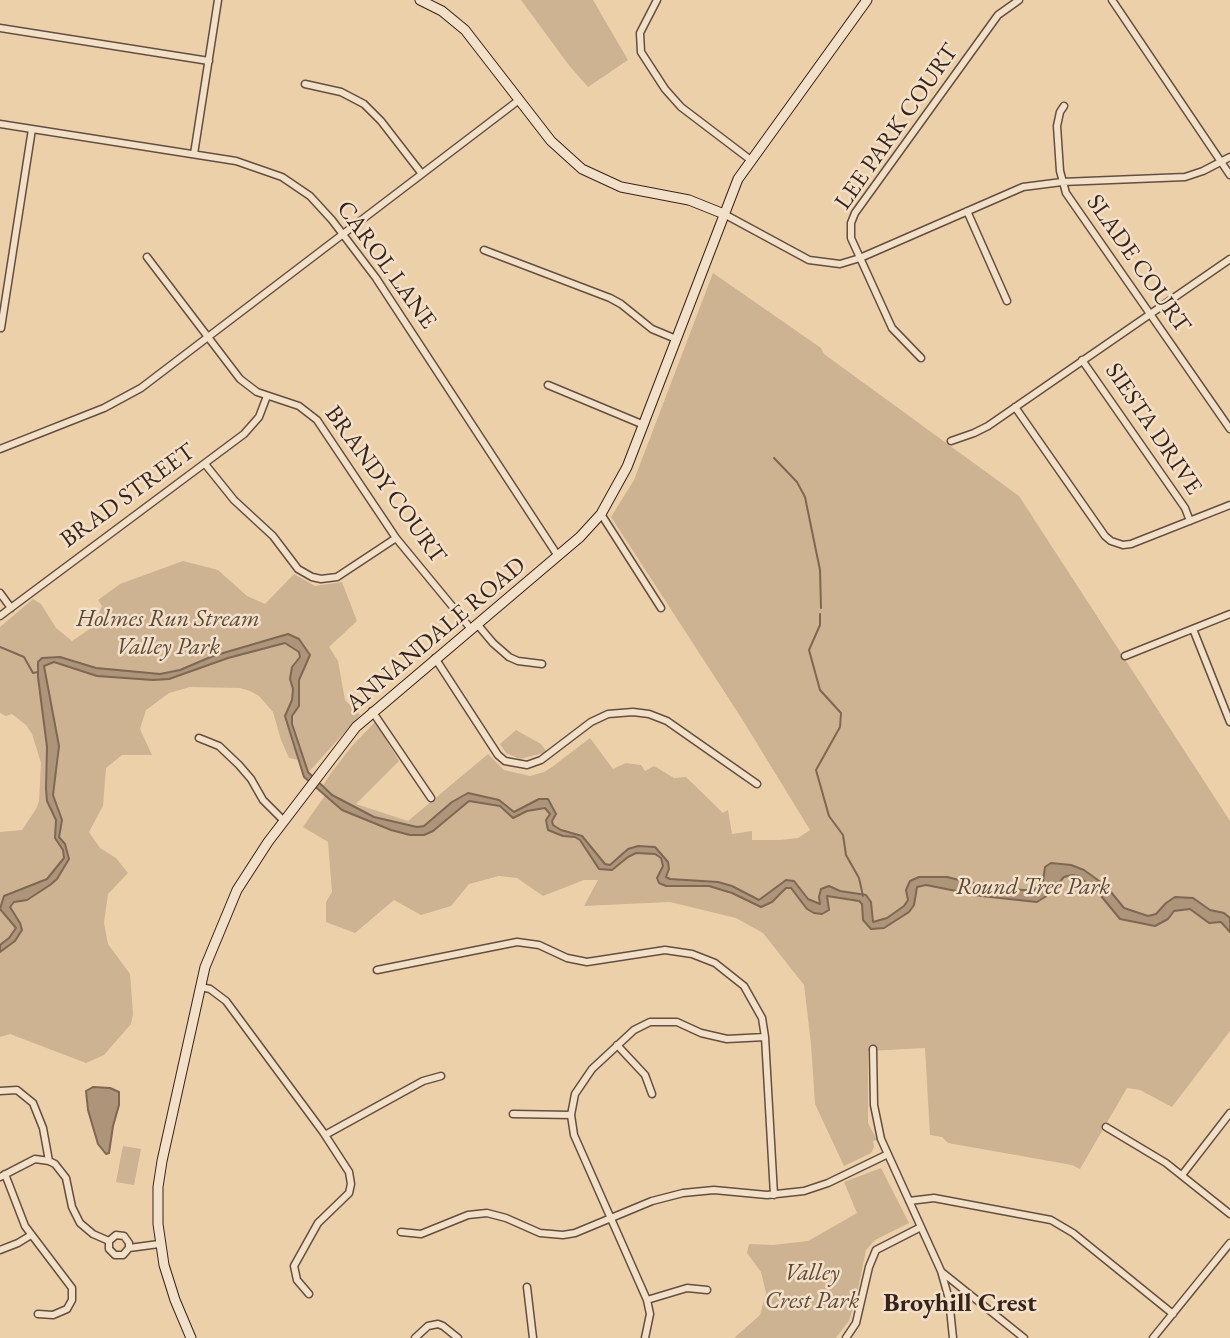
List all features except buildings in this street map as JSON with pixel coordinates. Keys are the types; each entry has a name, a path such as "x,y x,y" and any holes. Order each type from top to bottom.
{"main road":[{"path":"420,0 442,11 465,30 557,148 595,177 621,187 689,200 724,214"},
{"name":"ANNANDALE ROAD","path":"191,1338 170,1289 159,1244 157,1211 160,1169 210,951 237,890 284,820 356,727 580,537 601,514 618,487 738,180 867,0"}],"street":[{"path":"194,154 218,0"},
{"path":"657,0 640,33 641,52 681,107 752,161"},
{"name":"LEE PARK COURT","path":"921,358 892,328 850,231 855,213 998,15 1019,0"},
{"path":"1112,0 1230,175"},
{"path":"0,28 209,61"},
{"path":"305,84 341,92 364,104 381,121 422,174"},
{"path":"0,449 123,399 152,381 519,100"},
{"name":"SLADE COURT","path":"1064,106 1057,126 1062,182 1072,203 1230,429"},
{"name":"CAROL LANE","path":"0,124 251,165 282,177 310,196 343,234 389,297 558,556"},
{"path":"1,328 32,129"},
{"path":"724,214 808,260 819,264 840,264 860,258 1023,187 1062,182 1185,177 1203,172 1230,157"},
{"path":"967,211 1007,301"},
{"path":"484,250 610,298 652,329 676,339"},
{"name":"BRANDY COURT","path":"147,257 240,379 267,397 299,406 317,420 396,538 474,626 509,657 542,664"},
{"path":"951,441 974,433 1014,407 1230,259"},
{"name":"SIESTA DRIVE","path":"1082,360 1185,508 1190,521"},
{"path":"548,385 643,425"},
{"name":"BRAD STREET","path":"0,616 118,526 154,503 253,425 267,397"},
{"path":"1014,407 1111,541 1123,545 1131,544 1230,505"},
{"path":"205,464 234,500 273,536 298,569 312,577 337,577 396,538"},
{"path":"601,514 661,608"},
{"path":"0,593 11,608"},
{"path":"1125,656 1230,614"},
{"path":"1193,629 1230,722"},
{"path":"435,658 498,755 505,761 527,765 541,760 591,722 608,714 633,712 649,714 667,721 757,784"},
{"path":"372,711 431,798"},
{"path":"199,738 219,746 239,765 263,800 284,820"},
{"path":"377,970 517,942 539,945 567,958 587,962 652,951 678,951 705,958 735,977 752,996 759,1010 765,1037 774,1195"},
{"path":"201,987 210,989 226,1001 325,1135 349,1172 351,1185 344,1200 318,1223 295,1266 297,1280 309,1294"},
{"path":"645,1338 650,1314 647,1300 574,1135 572,1104 579,1085 617,1045 641,1025 659,1020 677,1022 715,1037 740,1040 765,1037"},
{"path":"617,1045 645,1075 652,1094"},
{"path":"873,1049 874,1112 887,1155 941,1271 949,1299 953,1338"},
{"path":"325,1135 423,1081 441,1076"},
{"path":"0,1091 17,1090 33,1103 43,1128 49,1161 66,1178 75,1215 93,1234 109,1241"},
{"path":"1182,1175 1230,1112"},
{"path":"513,1114 571,1115"},
{"path":"1106,1127 1182,1175 1230,1214"},
{"path":"401,1232 421,1234 456,1219 477,1214 496,1214 529,1229 551,1235 575,1233 652,1201 683,1192 774,1195 817,1187 887,1155"},
{"path":"38,1314 60,1312 70,1305 73,1294 70,1283 31,1235 3,1175 35,1159 49,1161"},
{"path":"909,1201 933,1198 1051,1220 1073,1233 1173,1314"},
{"path":"846,1338 856,1324 869,1267 876,1250 921,1227"},
{"path":"0,1250 31,1235"},
{"path":"129,1248 124,1236 116,1235 109,1241 109,1249 115,1255 123,1255 129,1248 159,1244"},
{"path":"1153,1338 1230,1243"},
{"path":"941,1271 1024,1338"},
{"path":"527,1287 533,1338"},
{"path":"647,1300 687,1288 707,1290"},
{"path":"415,1338 428,1326 438,1324 458,1338"}],"green space":[{"path":"521,0 593,0 628,60 588,87"},
{"name":"Round Tree Park","path":"713,273 821,348 824,354 1019,496 1230,821 1230,1031 1172,1107 1140,1090 1127,1088 1080,1169 1072,1165 948,1143 942,1137 930,1135 925,1048 868,1051 868,1123 877,1140 873,1141 871,1153 844,1166 815,1104 804,985 763,933 736,918 670,902 584,906 598,880 584,880 543,896 517,878 499,876 469,884 451,906 421,915 394,900 355,933 326,922 326,902 332,892 328,842 303,827 326,794 322,787 331,773 375,722 399,761 356,804 408,821 488,754 504,770 530,776 552,767 590,738 613,769 626,763 641,765 645,771 654,766 674,778 686,777 723,813 728,810 732,834 752,831 752,840 780,840 798,838 810,830 742,719 611,517 634,480"},
{"name":"Holmes Run Stream Valley Park","path":"183,561 218,570 247,596 265,604 294,574 315,586 342,582 357,621 329,647 338,661 345,700 360,715 307,774 301,759 289,758 273,712 259,696 250,691 240,688 190,687 169,693 146,710 140,729 152,755 122,755 106,768 103,806 89,832 100,848 116,858 128,873 108,894 104,923 108,944 130,974 133,1014 131,1024 104,1055 86,1063 10,1034 0,1037 0,832 22,830 36,809 39,801 41,763 32,734 26,725 12,714 6,716 0,713 0,627 33,599 41,604 56,628 72,641 94,626 102,606 98,600 120,584"},
{"path":"516,730 541,744 547,752 520,759 506,753 500,744"},
{"path":"123,1146 141,1149 134,1185 116,1182"},
{"name":"Valley Crest Park","path":"881,1168 909,1223 875,1240 866,1250 849,1321 836,1338 734,1338 760,1315 766,1293 761,1272 747,1253 749,1244 773,1245 808,1241 845,1220 857,1213 844,1182"}],"shaded area":[{"path":"288,634 299,639 310,655 299,680 299,706 292,716 292,724 308,772 332,795 374,817 417,827 424,826 452,802 468,793 499,800 514,812 539,799 548,799 556,814 553,825 582,836 605,864 610,865 628,849 638,846 655,847 668,862 666,877 670,879 718,882 759,900 786,880 794,881 808,899 820,904 821,889 829,886 840,891 866,895 871,902 873,922 887,918 904,906 908,900 906,890 910,881 919,877 947,877 980,885 1034,890 1043,882 1045,867 1051,863 1071,865 1084,870 1106,886 1124,908 1148,916 1156,914 1175,897 1193,898 1210,910 1224,913 1230,918 1230,932 1221,922 1209,923 1190,909 1174,911 1168,919 1155,926 1120,919 1097,891 1078,876 1072,875 1064,877 1048,895 1037,902 981,896 926,885 917,887 914,905 909,912 884,928 871,929 863,920 862,904 859,901 827,896 829,910 822,914 807,909 791,888 786,888 772,902 761,907 732,893 709,886 666,886 659,883 657,878 663,866 661,858 655,854 636,853 612,870 599,869 580,840 548,830 546,820 550,814 545,808 527,811 513,818 500,806 469,801 433,831 424,835 391,830 342,810 304,777 285,716 292,700 292,667 300,657 299,652 285,643 228,658 169,679 97,676 54,662 44,666 59,746 53,795 62,820 59,837 65,844 69,859 57,879 50,885 27,900 14,902 10,907 22,930 15,941 0,952 0,945 16,928 0,909 4,896 47,879 64,858 63,850 55,838 56,820 47,801 47,747 38,662 42,658 60,657 96,668 160,674 180,670 213,656"},
{"path":"93,1087 110,1088 119,1092 119,1105 109,1153 106,1154 98,1144 88,1110 86,1091"}],"waterway":[{"path":"774,458 797,482 805,497 820,570 821,608"},
{"path":"820,614 820,625 809,650 820,690 841,713 840,727 816,770 829,816 843,835 846,855 859,878 863,896"},
{"path":"0,647 24,657 33,673 38,672"}],"district":[{"name":"Broyhill Crest","path":"960,1304"}]}
